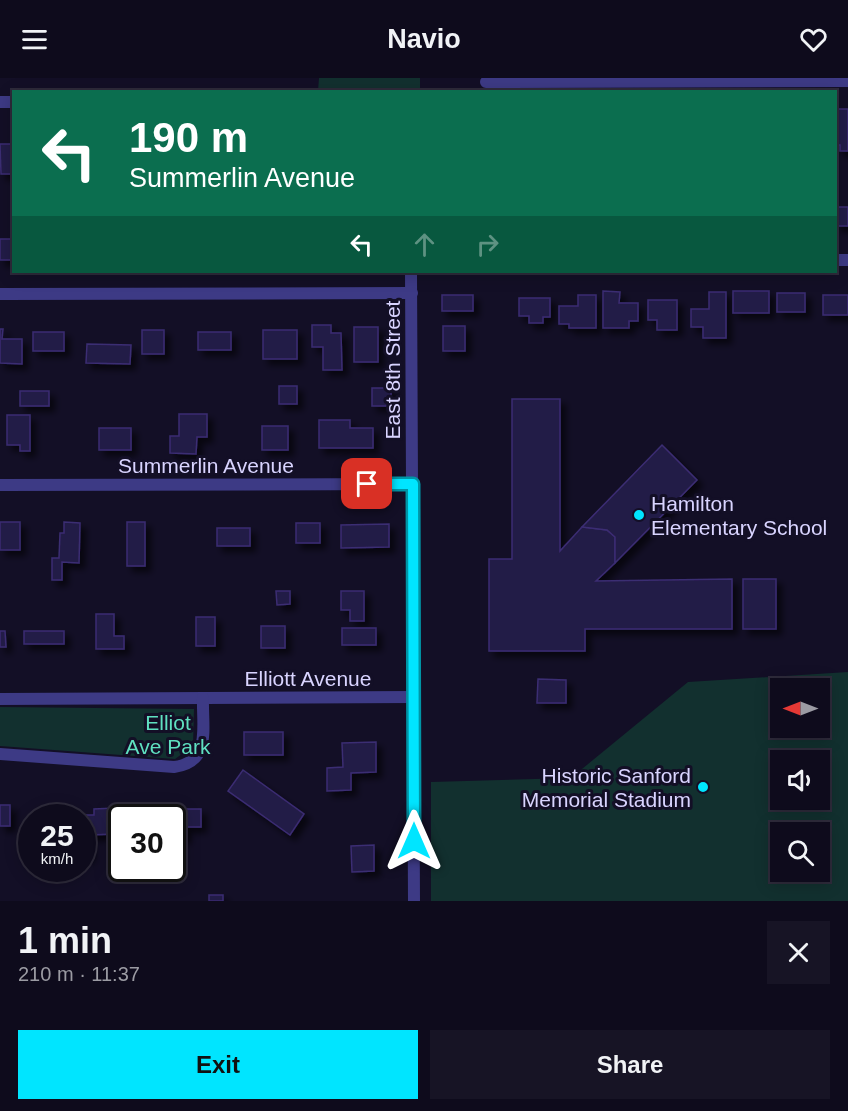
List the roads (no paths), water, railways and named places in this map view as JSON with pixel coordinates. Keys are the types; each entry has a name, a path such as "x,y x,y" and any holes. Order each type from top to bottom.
{"street":[{"path":"486,82 517,80 848,81"},
{"name":"East 8th Street","path":"411,273 414,901"},
{"path":"0,294 412,293"},
{"name":"Summerlin Avenue","path":"0,485 413,484"},
{"name":"Elliott Avenue","path":"0,699 413,697"},
{"path":"0,754 174,767 186,765 197,758 202,746 203,698"}],"place":[{"name":"Hamilton Elementary School","path":"639,515"},
{"name":"Historic Sanford Memorial Stadium","path":"703,787"}],"park label":[{"name":"Elliot Ave Park","path":"168,734"}]}
